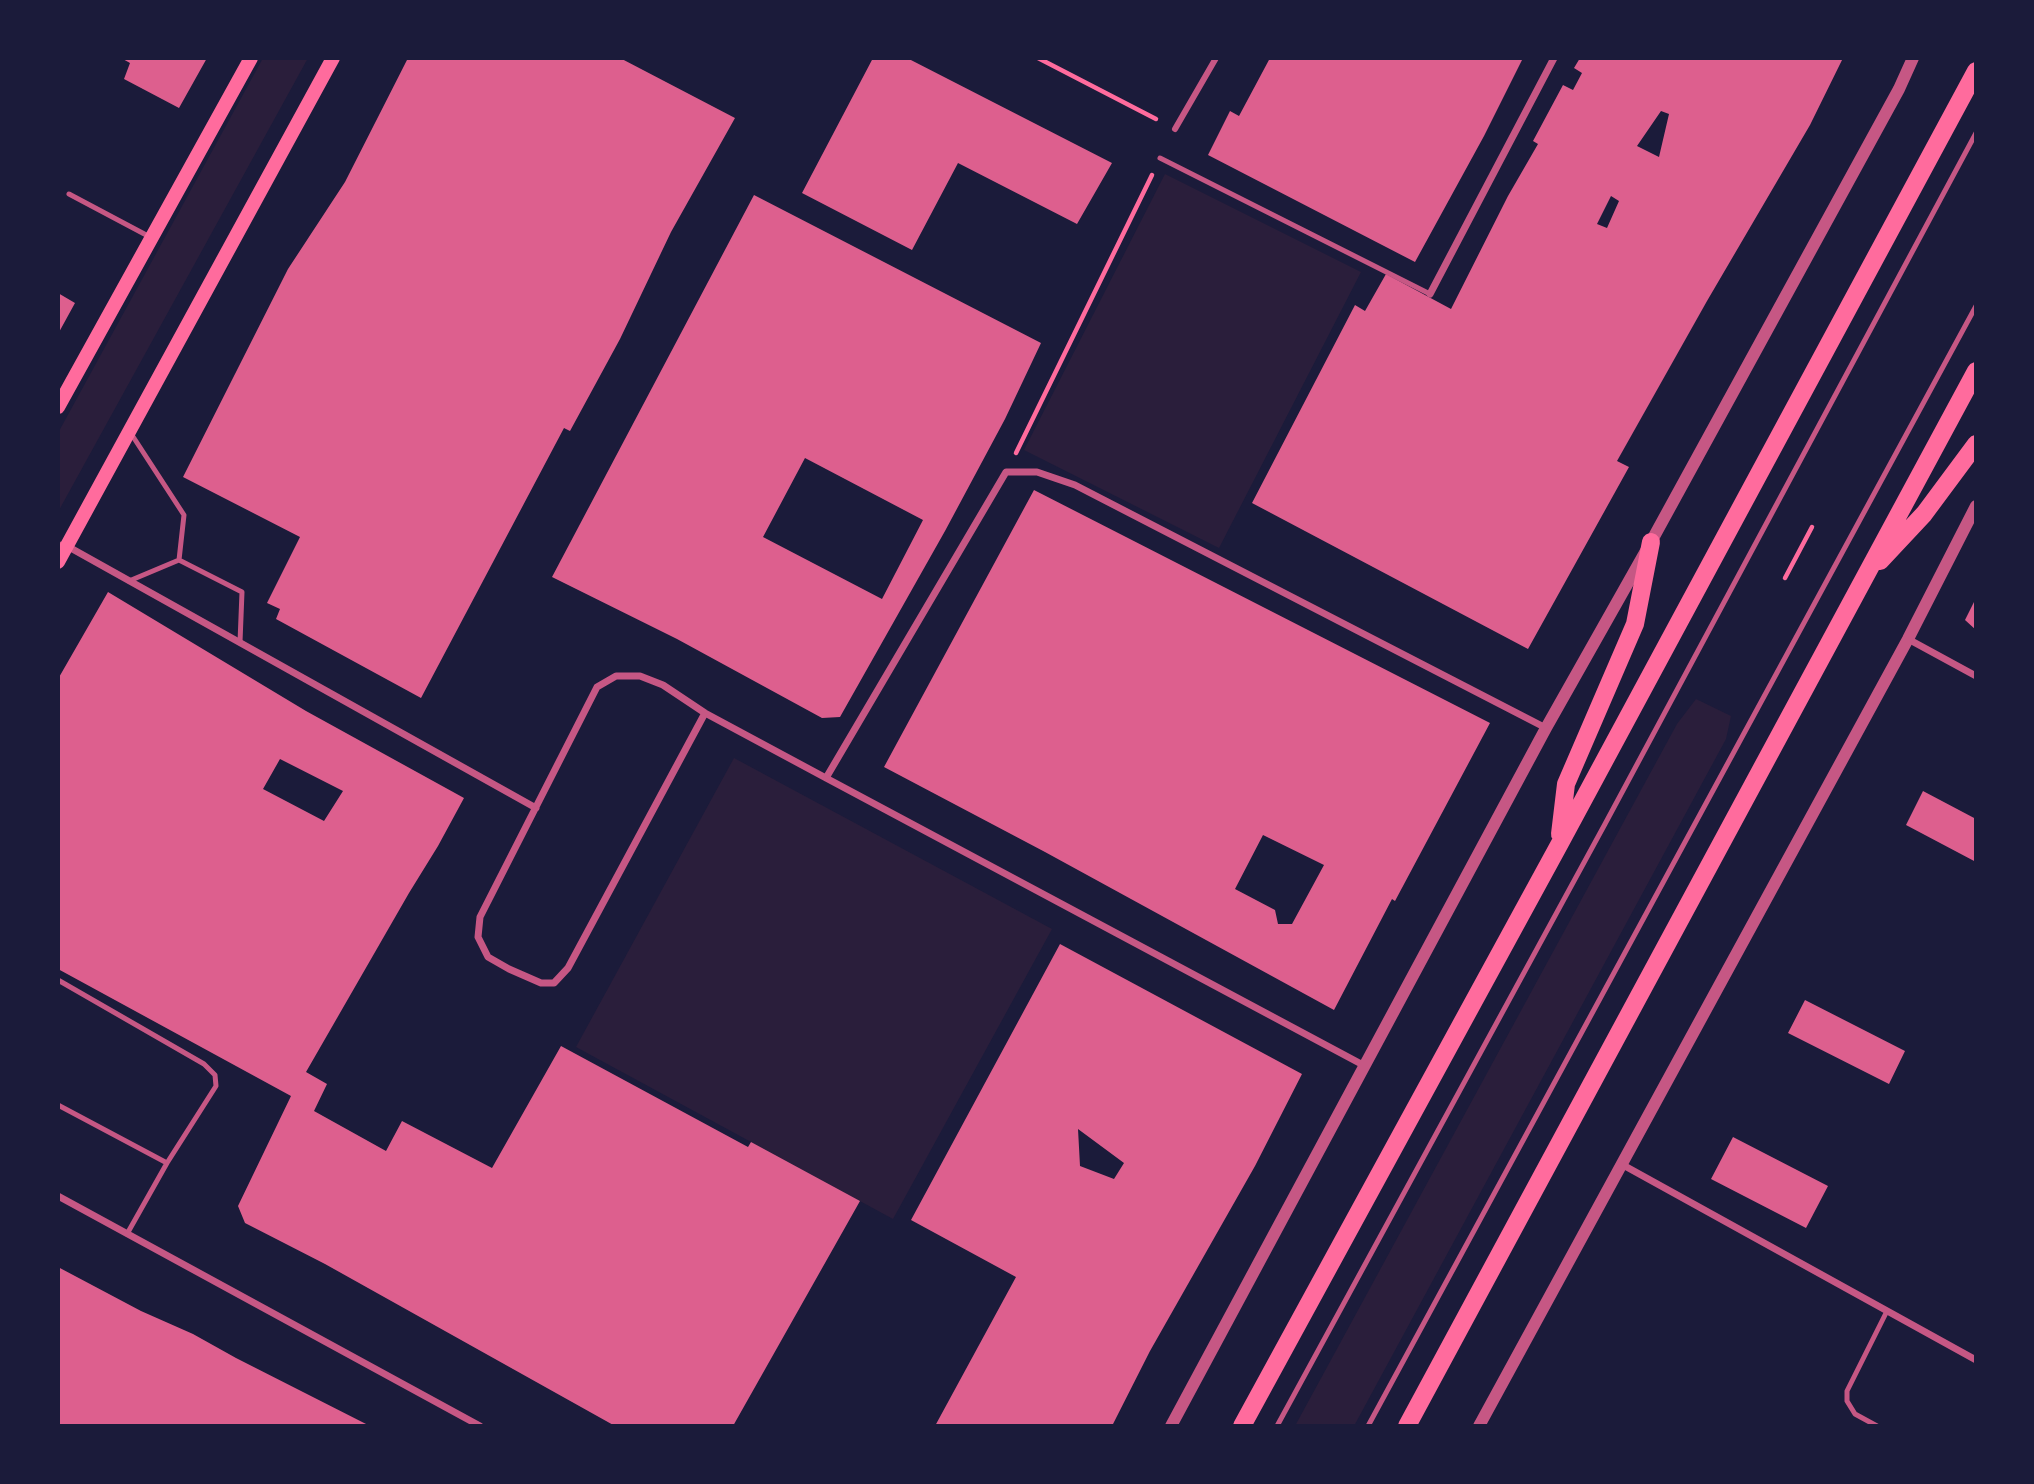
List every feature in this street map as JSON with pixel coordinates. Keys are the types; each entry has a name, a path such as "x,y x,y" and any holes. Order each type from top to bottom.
{"main road":[{"path":"58,407 251,58"},
{"path":"58,562 62,546 130,431 333,58"},
{"path":"1242,1426 1976,71"},
{"path":"1407,1426 1976,371"},
{"path":"1863,579 1924,514 1976,444"},
{"path":"1559,845 1566,783 1634,624 1651,542"}],"street":[{"path":"1175,129 1216,58"},
{"path":"1430,294 1554,58"},
{"path":"1171,1426 1546,728 1651,542 1899,89 1913,58"},
{"path":"826,778 1006,472 1037,472 1075,485 1546,728"},
{"path":"1479,1426 1908,639 1976,506"},
{"path":"62,546 130,581 536,808"},
{"path":"1908,639 1976,676"},
{"path":"705,713 568,968 554,983 541,984 488,957 478,937 480,917 597,687 616,676 640,676 663,685 705,713 1366,1066"},
{"path":"1623,1165 1976,1360"},
{"path":"58,1196 480,1426"}],"lane":[{"path":"1277,1426 1976,133"},
{"path":"1160,158 1430,294"},
{"path":"69,194 152,239"},
{"path":"1368,1426 1976,306"},
{"path":"130,431 184,514 179,560"},
{"path":"130,581 179,560"},
{"path":"179,560 242,592 240,642"},
{"path":"58,980 204,1064 215,1075 216,1086 167,1163 127,1234"},
{"path":"58,1105 167,1163"},
{"path":"1877,1426 1855,1415 1847,1401 1847,1391 1887,1311"}],"path":[{"path":"1038,58 1175,129"},
{"path":"1006,472 1160,158"},
{"path":"1785,579 1812,527"}],"shaded area":[{"path":"263,58 308,58 58,512 58,433"},
{"path":"1165,174 1361,272 1219,548 1024,450"},
{"path":"1696,699 1731,716 1726,739 1354,1426 1295,1426 1677,724"},
{"path":"734,758 1052,929 893,1219 576,1047"}],"building":[{"path":"121,58 207,58 179,108 124,79 130,63"},
{"path":"408,58 620,58 735,118 671,232 620,339 570,431 564,428 421,698 276,619 280,609 267,603 300,537 183,477 288,269 345,182"},
{"path":"873,58 907,58 1112,163 1077,224 958,163 912,250 802,193"},
{"path":"1270,58 1523,58 1415,262 1208,155 1230,111 1239,116"},
{"path":"1580,58 1843,58 1810,125 1617,461 1629,467 1528,649 1252,503 1355,305 1365,311 1386,274 1451,309 1508,196 1538,144 1533,141 1563,85 1573,90 1582,73 1574,68","holes":["1661,111 1669,114 1659,157 1637,146","1611,196 1619,201 1607,228 1597,224"]},
{"path":"754,195 1041,343 1005,419 945,531 840,717 822,718 677,639 552,577","holes":["805,458 923,520 882,599 763,537"]},
{"path":"58,293 75,303 58,334"},
{"path":"1034,490 1490,723 1334,1010 884,767","holes":["1263,835 1324,865 1292,924 1278,924 1275,910 1235,889"]},
{"path":"108,592 306,711 464,798 306,1072 327,1084 314,1111 386,1151 402,1121 492,1168 561,1046 748,1147 751,1142 860,1201 733,1426 615,1426 325,1264 245,1223 238,1206 291,1096 58,969 58,679","holes":["280,759 343,791 324,821 263,789"]},
{"path":"1976,598 1976,630 1965,620"},
{"path":"1923,791 1976,819 1976,862 1906,825"},
{"path":"1060,944 1302,1074 1255,1166 1150,1351 1112,1426 935,1426 1016,1277 911,1220","holes":["1078,1129 1124,1163 1114,1179 1080,1166"]},
{"path":"1805,1000 1905,1051 1889,1084 1788,1033"},
{"path":"1733,1137 1828,1186 1806,1228 1711,1179"},
{"path":"58,1267 141,1311 193,1334 370,1426 58,1426"}]}
